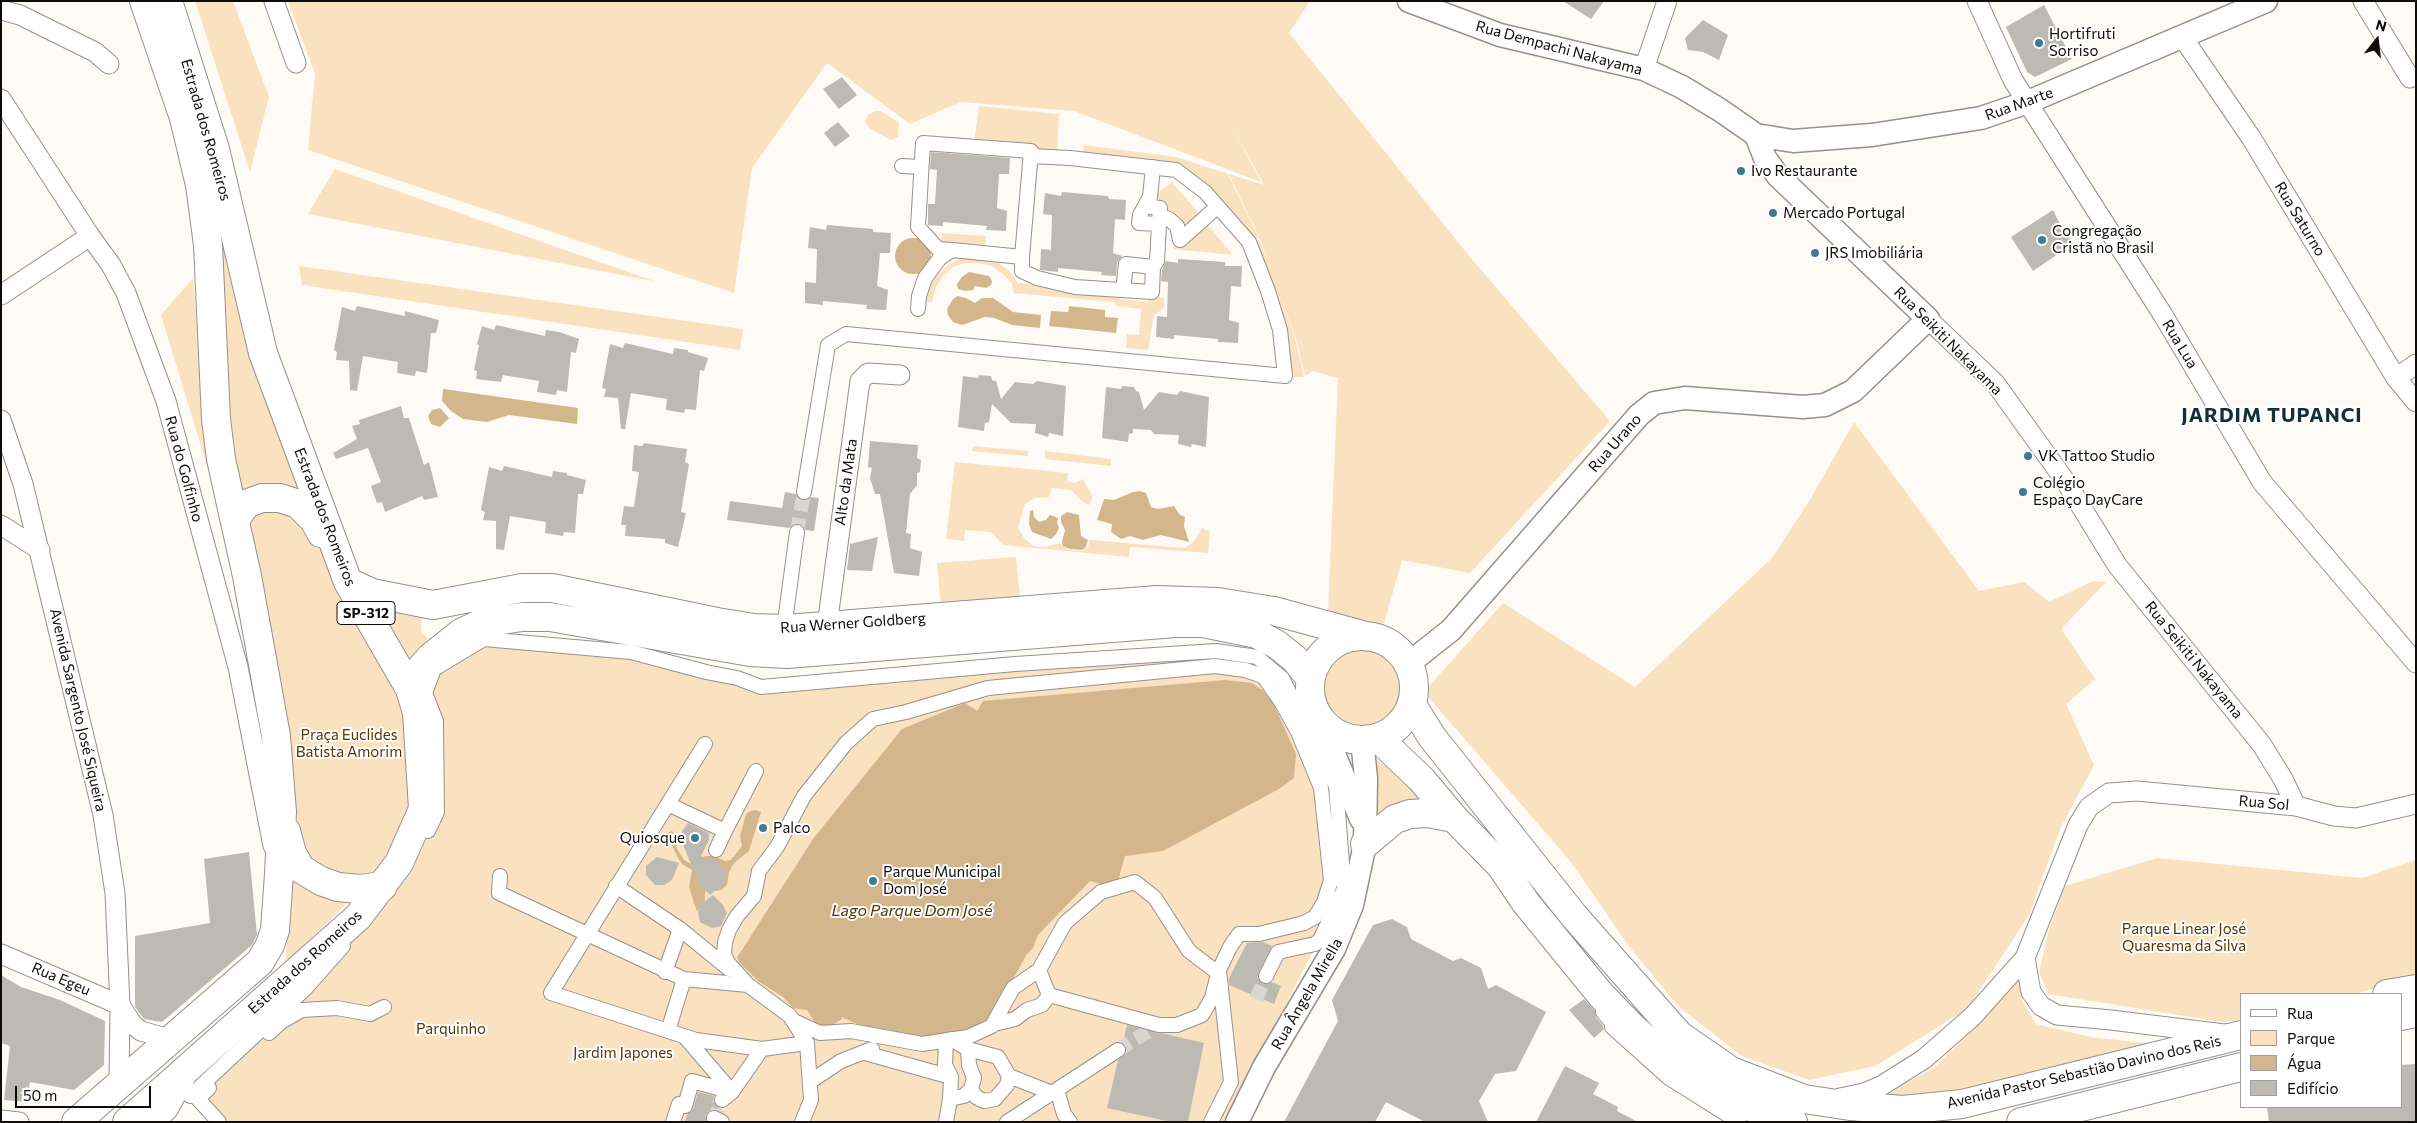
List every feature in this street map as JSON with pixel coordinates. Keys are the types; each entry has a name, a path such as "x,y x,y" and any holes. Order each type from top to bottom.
{"main road":[{"name":"Estrada dos Romeiros","path":"76,1122 169,1039 260,962 270,945 275,930 282,812 276,736 222,459 216,419 208,245 200,185 184,118 144,1"},
{"name":"Estrada dos Romeiros","path":"127,1122 358,917 399,863 423,809 417,713 410,689 348,582 263,353 215,149 168,1"},
{"path":"235,520 246,504 262,498 280,498 298,504 314,520 348,582"},
{"name":"Rua Werner Goldberg","path":"348,582 372,593 437,606 522,588 552,588 717,622 784,629 1156,600 1218,602 1264,610 1362,635"},
{"path":"437,606 433,622 436,637 441,647"},
{"name":"Rua Werner Goldberg","path":"410,689 421,668 441,647 461,633 482,623 522,617 560,619 750,652 787,654 1175,623 1203,623 1257,634 1276,644 1295,659 1310,678"},
{"path":"1362,635 1376,637 1389,643 1400,652 1408,664 1414,684 1412,704 1404,719 1392,731 1370,739 1346,738 1332,731 1320,720 1313,707 1309,693 1310,678 1316,661 1328,647 1344,638 1362,635"},
{"name":"Avenida Pastor Sebastião Davino dos Reis","path":"1412,704 1601,995 1633,1028 1667,1058 1740,1103 1799,1110 1850,1106 1903,1110 1962,1104 2239,1036"},
{"name":"Avenida Pastor Sebastião Davino dos Reis","path":"1370,739 1422,780 1454,818 1501,866 1537,895"},
{"path":"282,812 292,853 302,869 321,882 338,887 360,889 383,886"},
{"path":"1365,835 1395,819 1410,814 1426,813 1454,818"},
{"path":"2392,993 2416,989"},
{"path":"2402,1016 2416,1013"},
{"name":"Avenida Pastor Sebastião Davino dos Reis","path":"2020,1122 2240,1067"}],"street":[{"path":"274,1 296,63"},
{"name":"Rua Dempachi Nakayama","path":"1409,1 1500,35 1644,69 1682,87 1720,110 1756,136"},
{"path":"1644,69 1667,1"},
{"name":"Rua Lua","path":"1977,1 2013,80 2163,315 2262,482 2416,663"},
{"name":"Rua Marte","path":"1756,136 1793,141 1872,135 1981,118 2028,102 2183,38 2266,1"},
{"path":"2363,1 2410,78"},
{"path":"1,10 20,16 95,52 109,64"},
{"name":"Rua Saturno","path":"2183,38 2252,139 2396,378 2416,402"},
{"name":"Rua do Golfinho","path":"1,100 90,236 112,265 126,293 166,401 238,667 278,874"},
{"name":"Rua Seikiti Nakayama","path":"1756,136 1765,158 1778,176 1995,383 2066,482 2117,565 2262,745 2283,778 2296,806"},
{"path":"1022,257 938,249 918,227 923,143 1031,151 1022,271 1037,278 1075,287 1152,292 1153,266 1157,261 1160,220"},
{"path":"804,492 828,346 846,334 1285,376 1280,330 1268,291 1249,242 1205,192 1176,170 1031,156"},
{"path":"902,166 922,167"},
{"path":"1153,167 1150,198 1140,215 1139,223 1169,219 1176,226 1180,240 1217,207"},
{"path":"1,295 90,236"},
{"path":"918,309 925,278 940,258 952,250"},
{"path":"1123,290 1126,264 1153,266"},
{"name":"Rua Urano","path":"1408,664 1451,630 1638,415 1654,403 1685,398 1803,408 1825,405 1853,391 1928,320"},
{"path":"2396,378 2416,364"},
{"name":"Alto da Mata","path":"827,626 860,381 868,373 900,375"},
{"name":"Avenida Sargento José Siqueira","path":"1,420 24,484 103,815 115,893 120,1005 119,1085"},
{"path":"1,525 40,550"},
{"path":"784,629 797,532"},
{"path":"190,1096 304,989 410,870 436,812 436,721 425,693 434,669 484,639 631,652 706,672 737,678 761,687 1015,664 1207,652 1257,657 1282,678 1336,786 1344,889 1320,940 1315,944 1278,952 1266,976"},
{"path":"748,985 728,963 724,954 729,930 737,916 754,896 759,871 777,847 804,796 846,743 873,719 906,712 988,688 1215,666 1245,670 1263,676 1282,703 1298,732 1321,788 1331,880 1324,902 1315,918 1304,923 1259,934 1239,934 1230,947 1219,970 1212,998 1202,1015 1177,1025 1159,1025 1049,995"},
{"path":"1320,720 1365,835"},
{"name":"Rua Ângela Mirella","path":"1237,1122 1264,1067 1330,957 1342,933 1352,904 1365,835 1366,778 1370,739"},
{"path":"705,744 551,993 696,1040 762,1048 807,1043"},
{"path":"716,850 756,771"},
{"name":"Rua Sol","path":"2025,958 2078,825 2089,807 2110,793 2137,791 2296,806 2334,816 2356,818 2416,804"},
{"path":"668,804 725,831"},
{"path":"500,876 499,893 665,972 684,979 748,985"},
{"path":"616,886 680,929 792,1020 820,1033 851,1031 922,1044 968,1037 988,1029 994,1024 1013,988 1039,970 1065,922 1101,892 1134,882 1155,898 1189,951 1214,970 1219,970"},
{"path":"665,972 680,929"},
{"name":"Rua Egeu","path":"1,954 120,1005"},
{"path":"2025,958 2031,992 2041,1006 2057,1015 2239,1036"},
{"path":"1799,1110 1846,1098 1881,1086 1924,1059 1973,1016 2025,958"},
{"path":"1039,970 1049,995"},
{"path":"1211,1122 1231,1082 1219,970"},
{"path":"668,1031 684,979"},
{"path":"994,1024 1015,1019 1027,1010 1042,1005 1049,995"},
{"path":"1594,1002 1612,1023 1612,1027 1669,1078 1739,1122"},
{"path":"120,1005 133,1025 141,1031 169,1039"},
{"path":"219,1122 198,1098 281,1022 302,1010 337,1008 370,1014 384,1007"},
{"path":"792,1020 807,1043 811,1081 811,1100 802,1122"},
{"path":"684,1036 727,1096"},
{"path":"811,1081 841,1061 865,1053 889,1039"},
{"path":"948,1040 968,1049 998,1057 1009,1076 1055,1092 1064,1114 1070,1122"},
{"path":"946,1122 950,1099 950,1077 945,1065 948,1040"},
{"path":"727,1096 762,1048"},
{"path":"950,1099 964,1096 971,1089 974,1078 969,1065 968,1049"},
{"path":"1007,1122 1118,1050"},
{"path":"865,1053 950,1077"},
{"path":"155,1122 168,1110 194,1061"},
{"path":"971,1089 976,1097 984,1101 995,1099 1007,1085 1009,1076"},
{"path":"673,1122 679,1104 685,1106 692,1081 727,1096"},
{"path":"1,1120 19,1122"}],"green space":[{"path":"195,1 233,1 269,97 250,172"},
{"path":"288,1 1310,1 1289,33 1470,257 1610,421 1470,573 1402,560 1383,627 1328,612 1338,378 1312,371 1311,367 1312,372 1305,376 1297,342 1279,292 1296,342 1304,377 1286,377 1251,242 1259,240 1269,264 1260,239 1229,174 1264,185 1228,120 1261,182 1074,111 960,102 910,124 827,63 752,168 734,293 308,150 315,74"},
{"path":"979,106 1059,114 1057,151 974,144"},
{"path":"881,111 899,123 898,137 891,140 869,128 865,121 869,114"},
{"path":"1084,145 1176,157 1228,174 1259,238 1250,240 1176,168 1082,158"},
{"path":"335,169 542,242 657,282 308,214"},
{"path":"1172,182 1203,218 1186,232 1155,195"},
{"path":"212,187 309,507 241,501 223,428"},
{"path":"1204,221 1233,255 1173,249"},
{"path":"942,233 986,236 985,245 941,242"},
{"path":"977,257 996,261 1009,271 1018,283 1121,294 1121,299 1148,302 1149,296 1164,298 1164,308 1154,315 1148,350 1126,348 1127,334 1139,335 1141,309 1116,306 1115,302 1014,293 1012,283 992,266 964,263 953,267 943,276 936,287 932,302 925,302 926,292 934,278 946,267 959,259"},
{"path":"299,266 743,329 740,350 302,285"},
{"path":"193,278 206,440 212,482 161,315"},
{"path":"1854,422 1979,591 2024,582 2049,602 2093,581 2106,582 2061,629 2095,679 2066,704 2094,765 2061,827 2029,915 1967,1009 1875,1066 1809,1080 1742,1056 1678,1006 1628,945 1571,862 1424,692 1503,603 1635,687 1772,558 1811,498"},
{"path":"973,446 1028,451 1028,456 972,451"},
{"path":"1045,451 1111,459 1111,466 1045,459"},
{"path":"955,462 1068,473 1067,481 1075,483 1083,479 1093,497 1089,505 1083,502 1071,490 1052,488 1049,497 1035,498 1025,504 1018,528 1024,538 1033,546 1046,547 1060,543 1069,550 1082,551 1088,547 1090,540 1185,548 1194,541 1202,528 1210,532 1208,553 1130,547 1129,557 1003,545 991,532 965,530 964,541 946,539"},
{"name":"Praça Euclides Batista Amorim","path":"293,509 313,530 412,722 413,807 391,858 374,879 338,882 295,848 245,517 250,510"},
{"path":"1016,557 1020,597 941,606 937,563"},
{"path":"376,604 422,614 421,631 428,639 407,666"},
{"name":"Parque Municipal Dom José","path":"484,642 630,654 761,688 1216,653 1256,658 1281,679 1335,786 1342,889 1315,948 1225,1122 210,1122 190,1099 305,991 411,873 439,811 428,693 436,671"},
{"path":"1361,649 1376,652 1389,661 1398,674 1401,689 1398,704 1389,717 1376,726 1361,729 1346,726 1333,717 1324,704 1321,689 1324,674 1333,661 1346,652"},
{"path":"1377,760 1397,774 1426,799 1401,804 1374,822"},
{"name":"Parque Linear José Quaresma da Silva","path":"2157,858 2362,878 2416,860 2416,981 2382,986 2358,993 2240,993 2240,1020 2222,1022 2048,994 2039,972 2048,933 2065,886"},
{"path":"288,871 321,896 334,901 349,901 286,963"},
{"path":"2020,979 2023,1002 2036,1024 2090,1037 2164,1045 1962,1097 1901,1098 1888,1094 1935,1067 1982,1021"}],"water":[{"path":"913,238 926,243 931,256 926,269 913,274 900,269 895,256 900,243"},
{"path":"969,272 989,276 992,281 991,285 986,288 975,286 973,290 966,291 958,289 957,284"},
{"path":"958,296 975,303 982,298 993,298 1013,312 1041,315 1040,328 1012,325 994,318 985,317 962,325 953,322 948,315 947,309 953,299"},
{"path":"1069,306 1105,310 1105,317 1118,318 1116,333 1049,326 1051,311 1068,312"},
{"path":"443,389 578,408 577,424 509,415 487,422 463,419 451,411 442,401"},
{"path":"440,408 449,418 440,427 431,424 428,416 432,410"},
{"path":"1140,491 1146,493 1151,507 1158,509 1174,506 1179,514 1185,517 1184,526 1189,542 1161,535 1143,540 1130,536 1121,539 1111,532 1112,524 1097,520 1104,499 1114,500"},
{"path":"1033,510 1034,517 1039,522 1046,520 1050,515 1058,518 1059,528 1051,539 1032,532 1029,524 1030,511"},
{"path":"1067,512 1079,515 1081,536 1088,540 1086,547 1082,550 1063,546 1065,530 1061,522 1061,516"},
{"name":"Lago Parque Dom José","path":"1225,680 1252,683 1262,690 1273,702 1296,754 1294,778 1279,789 1163,851 1125,856 1116,888 1090,881 1038,935 1033,948 1027,954 992,1016 979,1024 959,1032 922,1038 862,1026 841,1017 842,1019 821,1032 807,1010 793,1008 783,997 758,981 739,962 737,957 813,839 902,729 965,703 977,711 983,701"},
{"path":"756,810 761,812 749,851 734,863 729,872 727,885 721,890 705,892 705,900 697,912 689,887 692,870 682,864 666,833 672,831 675,834 676,847 684,860 693,865 700,858 706,856 714,856 725,861 731,860 742,846 740,836 746,814"}],"building":[{"path":"1563,1 1604,1 1591,19"},
{"name":"Hortifruti Sorriso","path":"2044,5 2072,59 2035,77 2027,72 2006,27"},
{"path":"1703,20 1728,35 1719,60 1703,52 1688,50 1685,38"},
{"path":"842,77 857,95 839,109 823,89"},
{"path":"838,122 850,136 835,147 824,133"},
{"path":"931,152 1010,158 1009,174 999,174 997,208 1007,211 1006,231 986,230 987,226 943,222 943,226 928,225 928,204 935,204 937,170 930,169"},
{"path":"1062,192 1108,196 1109,199 1126,200 1125,220 1115,219 1113,253 1122,256 1117,263 1116,276 1101,275 1102,272 1058,268 1058,272 1040,270 1041,249 1051,250 1052,215 1043,214 1045,193 1061,196"},
{"name":"Congregação Cristã no Brasil","path":"2053,210 2062,228 2074,243 2033,271 2011,237"},
{"path":"827,225 873,229 873,232 891,233 890,253 880,253 877,286 888,290 886,310 866,309 867,305 823,301 823,305 805,303 805,282 816,283 817,249 808,248 810,227 826,230"},
{"path":"1178,259 1225,262 1225,266 1242,266 1241,287 1231,286 1229,320 1239,323 1238,343 1174,335 1174,339 1156,337 1157,316 1167,317 1168,282 1161,281 1162,270 1166,261 1178,263"},
{"path":"357,306 405,316 405,311 439,320 436,333 431,333 427,373 416,371 415,376 397,373 398,362 363,356 357,391 350,390 349,361 336,360 337,352 334,350 342,307 355,311"},
{"path":"496,325 545,336 546,330 559,332 579,339 576,353 571,352 567,392 557,390 556,395 537,392 539,381 503,375 501,382 476,379 477,371 474,370 479,345 477,344 482,326 494,330"},
{"path":"625,343 673,354 674,348 688,350 688,352 708,358 704,371 700,370 696,410 685,409 684,413 666,410 667,399 631,393 625,429 621,429 618,398 604,397 606,389 602,388 610,344 623,348"},
{"path":"979,375 991,376 992,380 996,381 1001,399 1015,382 1033,384 1037,381 1066,386 1063,436 1049,433 1048,437 1035,433 1036,424 1011,423 992,404 989,422 985,423 984,431 958,427 963,376 978,378"},
{"path":"1122,386 1134,387 1139,392 1144,410 1159,392 1177,395 1180,391 1209,397 1206,447 1192,444 1191,447 1178,444 1179,435 1154,434 1151,430 1133,429 1133,433 1129,434 1128,442 1102,438 1106,387 1121,389"},
{"path":"401,406 404,418 409,418 424,465 429,462 438,497 424,500 422,496 385,512 382,502 377,503 371,486 381,482 368,448 336,459 333,453 357,439 352,426 360,424 359,420"},
{"path":"870,441 918,445 917,458 921,460 920,472 917,473 917,485 910,494 906,533 911,534 910,548 922,552 919,576 894,573 880,494 875,494 870,478 872,468 868,467"},
{"path":"644,443 687,449 685,462 689,464 681,512 686,513 678,547 665,543 665,539 625,536 626,525 621,525 624,506 634,507 639,472 632,471 634,445 642,446"},
{"path":"504,466 552,477 553,471 567,473 567,475 586,480 583,494 578,494 575,533 564,532 563,536 545,533 546,522 510,516 504,550 496,549 496,521 483,520 485,512 481,510 489,467 502,471"},
{"path":"785,492 796,494 802,500 811,497 819,498 814,531 805,530 803,525 798,523 789,528 727,520 730,501 782,508"},
{"path":"878,537 872,571 847,570 850,544"},
{"path":"688,823 709,833 709,840 701,856 718,862 726,874 723,883 710,895 699,883 681,840 682,831"},
{"path":"249,852 257,935 252,945 162,1022 144,1019 135,1007 135,936 210,923 204,859"},
{"name":"Quiosque","path":"657,857 679,863 672,880 664,885 655,885 646,875 646,866"},
{"path":"713,895 723,905 727,913 721,926 712,928 700,922 698,913 701,904"},
{"path":"1392,919 1407,927 1411,939 1453,961 1461,958 1481,968 1488,989 1496,985 1546,1012 1516,1071 1495,1074 1479,1101 1488,1122 1425,1122 1386,1102 1375,1122 1284,1122 1338,1021 1332,1000 1373,925"},
{"path":"1263,942 1272,946 1257,977 1263,984 1272,982 1281,986 1274,1004 1229,985 1229,978 1247,943"},
{"path":"1,975 21,987 60,1000 105,1021 104,1065 74,1090 30,1082 27,1102 4,1100 10,1046 1,1043"},
{"path":"1584,999 1595,1011 1596,1017 1604,1029 1594,1038 1569,1010"},
{"path":"1127,1025 1204,1043 1188,1122 1171,1122 1107,1108 1118,1060 1126,1054 1127,1049 1123,1043"},
{"path":"2416,1064 2416,1122 2269,1122 2267,1108 2402,1108 2402,1065"},
{"path":"1565,1066 1599,1083 1593,1094 1618,1107 1617,1111 1638,1122 1536,1122"},
{"path":"698,1092 714,1096 713,1102 719,1108 718,1110 709,1111 706,1115 706,1122 685,1122 687,1115 693,1109"}],"tunnel":[{"path":"797,532 804,492"},
{"path":"1256,999 1266,976"},
{"path":"1118,1050 1159,1025"},
{"path":"713,1122 722,1100"}],"place":[{"name":"Hortifruti Sorriso","path":"2039,43"},
{"name":"Ivo Restaurante","path":"1741,171"},
{"name":"Mercado Portugal","path":"1773,213"},
{"name":"Congregação Cristã no Brasil","path":"2042,240"},
{"name":"JRS Imobiliária","path":"1815,253"},
{"name":"VK Tattoo Studio","path":"2028,456"},
{"name":"Colégio Espaço DayCare","path":"2023,492"},
{"name":"Palco","path":"763,828"},
{"name":"Quiosque","path":"695,838"},
{"name":"Parque Municipal Dom José","path":"873,881"}],"district":[{"name":"JARDIM TUPANCI","path":"2272,415"}],"park label":[{"name":"Parquinho","path":"451,1029"},
{"name":"Jardim Japones","path":"623,1053"}]}
